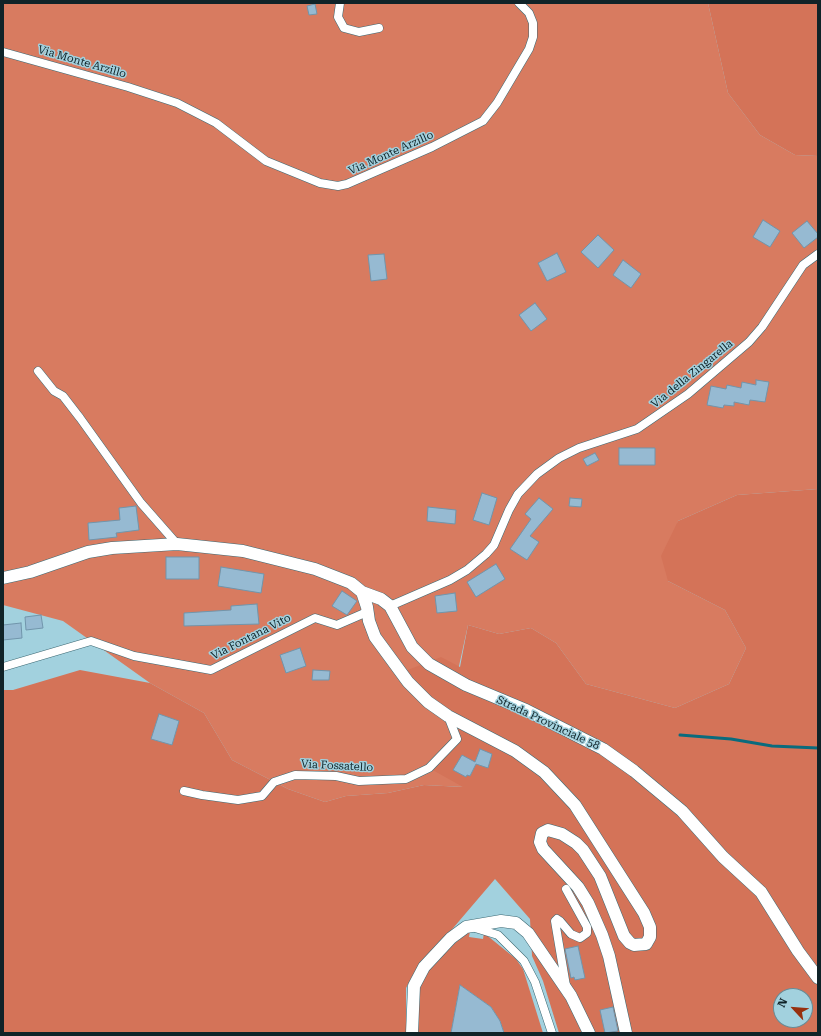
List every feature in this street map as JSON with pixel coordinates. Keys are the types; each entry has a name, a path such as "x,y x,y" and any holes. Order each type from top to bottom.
{"street":[{"path":"340,3 338,7 338,17 344,28 359,32 379,28"},
{"name":"Via Monte Arzillo","path":"3,52 128,87 177,103 216,123 266,160 320,182 338,186 347,184 432,147 483,121 497,103 529,50 533,37 533,23 529,13 519,3"},
{"name":"Via della Zingarella","path":"390,606 450,580 468,570 482,558 494,545 509,510 518,494 538,474 559,458 579,448 637,429 688,394 749,342 776,310 803,265 818,254"},
{"path":"38,372 54,391 63,396 141,503 177,544"},
{"path":"3,578 24,574 88,552 112,548 177,544 243,551 337,576 351,583 362,592 381,599 390,606"},
{"path":"362,592 369,621 375,637 400,673 420,695 448,716 515,751 538,767 550,778 570,799 596,837 648,920 651,932 649,941 642,946 630,943 622,933 613,906 600,876 583,850 576,843 562,834 548,830 542,833 540,842 543,849 582,892 602,935 609,956 626,1033"},
{"name":"Strada Provinciale 58","path":"390,606 412,647 429,664 466,685 526,710 603,749 682,811 723,857 758,889 771,906 801,956 818,978"},
{"name":"Via Fontana Vito","path":"3,667 91,641 134,656 211,670 315,618 338,625 367,612"},
{"name":"Via Fossatello","path":"184,790 202,795 238,800 262,796 274,782 295,775 336,776 359,781 406,779 429,768 458,739 448,716"},
{"path":"566,889 587,928 587,933 580,938 571,934 557,919 555,921 566,989"},
{"path":"412,1033 413,995 417,978 424,967 451,938 466,926 496,921 516,923 528,933 566,989 589,1033"},
{"path":"466,926 498,935 524,961 535,982 552,1033"}],"shaded area":[{"path":"3,3 708,3 728,93 760,135 795,155 818,156 818,489 737,495 678,521 668,581 725,610 746,648 729,684 675,708 586,684 556,643 531,628 499,634 468,625 448,716 464,787 424,785 388,793 346,796 325,802 288,789 232,760 204,713 150,683 63,621 3,605"},
{"path":"708,3 818,3 818,156 795,155 760,135 728,93"},
{"path":"818,489 818,1033 559,1033 543,981 532,956 530,919 495,879 413,975 406,988 406,1033 3,1033 3,690 13,690 80,670 150,683 204,713 232,760 288,789 325,802 346,796 388,793 424,785 463,787 429,768 457,739 452,728 400,673 441,657 460,667 468,625 499,634 531,628 556,643 586,684 675,708 729,684 746,648 725,610 668,581 661,556 678,521 737,495"},
{"path":"470,931 469,937 483,939 484,933 516,959 523,969 543,1033 504,1033 500,1021 491,1007 460,985 451,1033 418,1033 417,996 426,972 441,954"}],"building":[{"path":"315,4 317,14 309,15 307,6"},
{"path":"763,220 780,231 770,247 753,237"},
{"path":"807,221 818,234 818,237 804,248 792,233"},
{"path":"598,235 614,250 598,268 581,252"},
{"path":"557,253 566,272 547,281 538,263"},
{"path":"384,254 387,279 371,281 368,255"},
{"path":"623,260 641,274 631,288 613,275"},
{"path":"535,303 547,319 531,331 519,315"},
{"path":"756,380 769,382 765,402 750,400 749,405 734,402 734,406 724,405 723,408 707,405 711,386 726,389 727,385 741,388 742,382 756,385"},
{"path":"619,448 655,448 655,465 619,465"},
{"path":"595,453 599,460 587,466 583,459"},
{"path":"482,493 497,498 489,525 473,520"},
{"path":"539,498 553,509 530,536 539,542 527,560 510,549 531,519 525,514"},
{"path":"570,498 582,499 581,507 569,506"},
{"path":"136,506 139,530 116,533 117,537 89,540 88,523 120,520 119,508"},
{"path":"428,507 456,510 455,524 427,521"},
{"path":"166,557 199,557 199,579 166,579"},
{"path":"496,564 505,579 476,597 467,582"},
{"path":"221,567 264,574 261,593 218,586"},
{"path":"342,591 357,601 347,615 332,606"},
{"path":"455,593 457,611 437,613 435,596"},
{"path":"257,604 259,624 184,626 184,613 231,610 231,606"},
{"path":"41,615 43,628 26,630 25,617"},
{"path":"21,623 22,638 3,640 3,625"},
{"path":"300,648 306,666 286,673 280,655"},
{"path":"313,670 330,671 329,680 312,680"},
{"path":"159,714 179,721 172,745 151,739"},
{"path":"480,749 492,754 488,768 476,764 470,776 467,775 466,777 453,770 462,755 475,762"},
{"path":"578,946 585,978 575,980 574,977 571,978 565,949"},
{"path":"460,985 491,1007 500,1021 504,1033 451,1033"},
{"path":"613,1007 618,1031 605,1033 600,1010"}],"waterway":[{"path":"680,735 731,739 772,746 818,748"}]}
